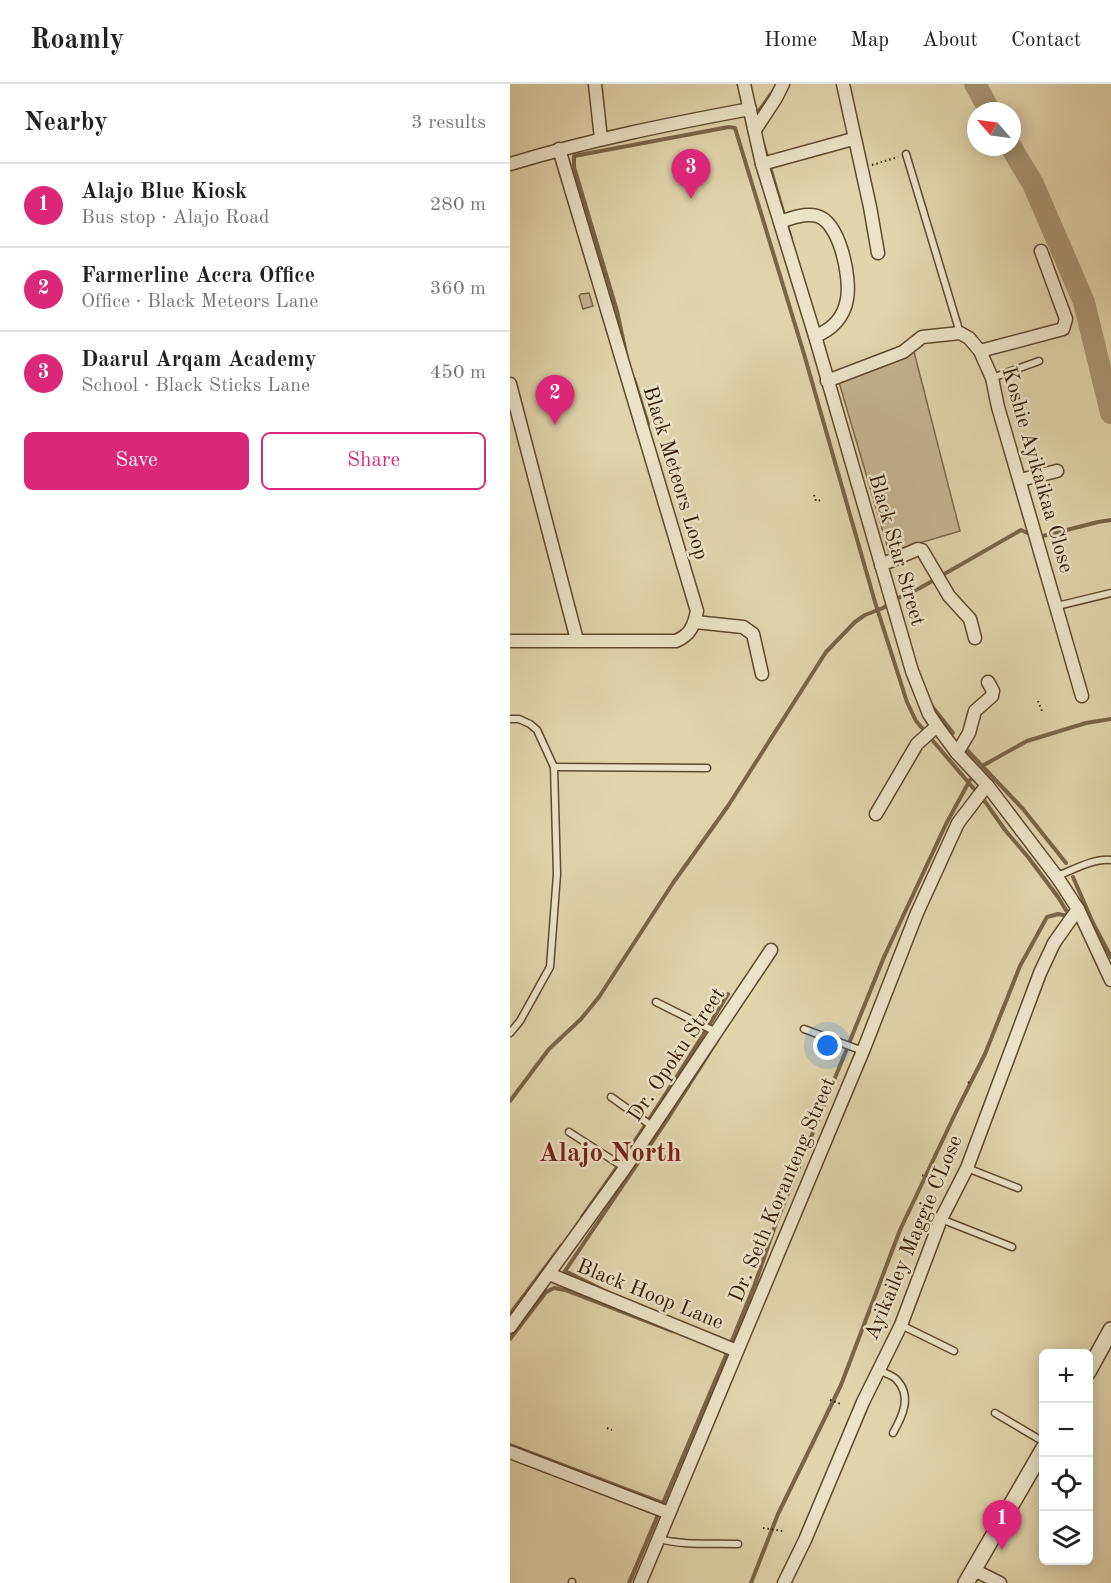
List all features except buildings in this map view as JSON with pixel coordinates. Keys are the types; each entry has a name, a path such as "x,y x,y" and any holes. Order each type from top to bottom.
{"street":[{"path":"595,84 602,139"},
{"name":"Black Star Street","path":"744,84 762,164 815,336 912,671 929,714 957,753 987,785 1078,909 1111,980"},
{"path":"755,130 783,84"},
{"path":"843,84 878,253"},
{"path":"510,164 602,139 750,110"},
{"path":"762,164 853,139"},
{"name":"Black Meteors Loop","path":"559,149 696,611 695,622"},
{"path":"780,222 806,215 826,220 834,231 843,254 848,282 847,300 841,316 833,327 815,336"},
{"path":"981,351 1063,329 1066,319 1041,251"},
{"path":"827,381 903,352 922,337 960,333"},
{"name":"Koshie Ayikaikaa Close","path":"960,333 969,338 981,351 992,378 998,407 1082,696"},
{"path":"510,384 578,640"},
{"path":"1020,480 1057,471"},
{"path":"880,565 918,549 922,550 949,596 970,619 975,638"},
{"path":"510,641 676,641 684,637 695,622 743,627 749,629 753,634 762,674"},
{"path":"957,753 969,733 975,711 992,696 993,692 988,682"},
{"path":"876,813 917,744 937,726"},
{"name":"Dr. Seth Koranteng Street","path":"640,1583 863,1051 917,913 958,823 987,785"},
{"name":"Ayikailey Maggie CLose","path":"784,1583 901,1325 941,1219 967,1168 1040,973 1054,943 1078,909"},
{"name":"Dr. Opoku Street","path":"510,1327 625,1168 771,950"},
{"name":"Black Hoop Lane","path":"549,1274 737,1351"},
{"path":"1093,1364 1111,1329"},
{"path":"510,1452 669,1513"},
{"path":"1000,1583 970,1577 1039,1457"}],"lane":[{"path":"906,154 960,333"},
{"path":"992,378 1039,361"},
{"path":"1057,606 1111,593"},
{"path":"510,719 519,719 537,730 554,767 557,874 550,967 520,1022 510,1033"},
{"path":"554,767 707,768"},
{"path":"1056,877 1081,866 1106,859 1111,860"},
{"path":"656,1002 717,1032"},
{"path":"804,1029 863,1051"},
{"path":"611,1097 652,1126"},
{"path":"569,1132 625,1168"},
{"path":"967,1168 1018,1188"},
{"path":"941,1219 1012,1247"},
{"path":"901,1325 954,1351"},
{"path":"879,1370 896,1379 904,1393 904,1413 893,1433"},
{"path":"995,1413 1039,1439"},
{"path":"658,1539 680,1545 738,1544"}],"path":[{"path":"861,169 906,154"},
{"path":"814,495 816,501 821,500"},
{"path":"1038,701 1042,711"},
{"path":"922,1175 931,1179"},
{"path":"830,1400 841,1404"},
{"path":"607,1428 612,1430"},
{"path":"763,1528 783,1531"}],"shaded area":[{"path":"589,293 593,306 583,309 579,296"},
{"path":"912,344 960,531 889,552 836,372"}],"waterway":[{"path":"975,84 985,102"},
{"path":"757,118 756,115 774,90"},
{"path":"627,358 617,311 574,167 574,156 729,127 735,128 804,354 875,602 907,702 916,721 986,803 1058,897 1069,915"},
{"path":"763,143 791,239"},
{"path":"1016,156 1033,184 1084,302 1111,413"},
{"path":"634,379 648,424"},
{"path":"1039,537 1111,520"},
{"path":"510,1101 549,1049 581,1019 599,997 673,883 728,806 826,652 855,622 865,615 920,588 1021,530 1032,535"},
{"path":"931,705 953,733"},
{"path":"982,766 1027,741 1086,723 1111,719"},
{"path":"968,751 1023,809 1066,863"},
{"path":"728,1342 731,1343 755,1284 775,1226 884,957 946,824 970,780"},
{"path":"1073,877 1111,957"},
{"path":"751,1583 778,1514 841,1385 900,1230 985,1054 1020,966 1047,917 1058,914 1068,916"},
{"path":"582,1217 657,1107 728,994"},
{"path":"605,1291 565,1271 667,1120 718,1039"},
{"path":"510,1314 562,1245"},
{"path":"510,1339 546,1292 554,1288 565,1290 672,1331"},
{"path":"629,1583 727,1353 723,1351"},
{"path":"510,1445 663,1503"}],"place":[{"name":"Daarul Arqam Academy","path":"691,199"},
{"name":"Farmerline Accra Office","path":"555,425"},
{"name":"Alajo Blue Kiosk","path":"1002,1550"}],"district":[{"name":"Alajo North","path":"610,1153"}]}
